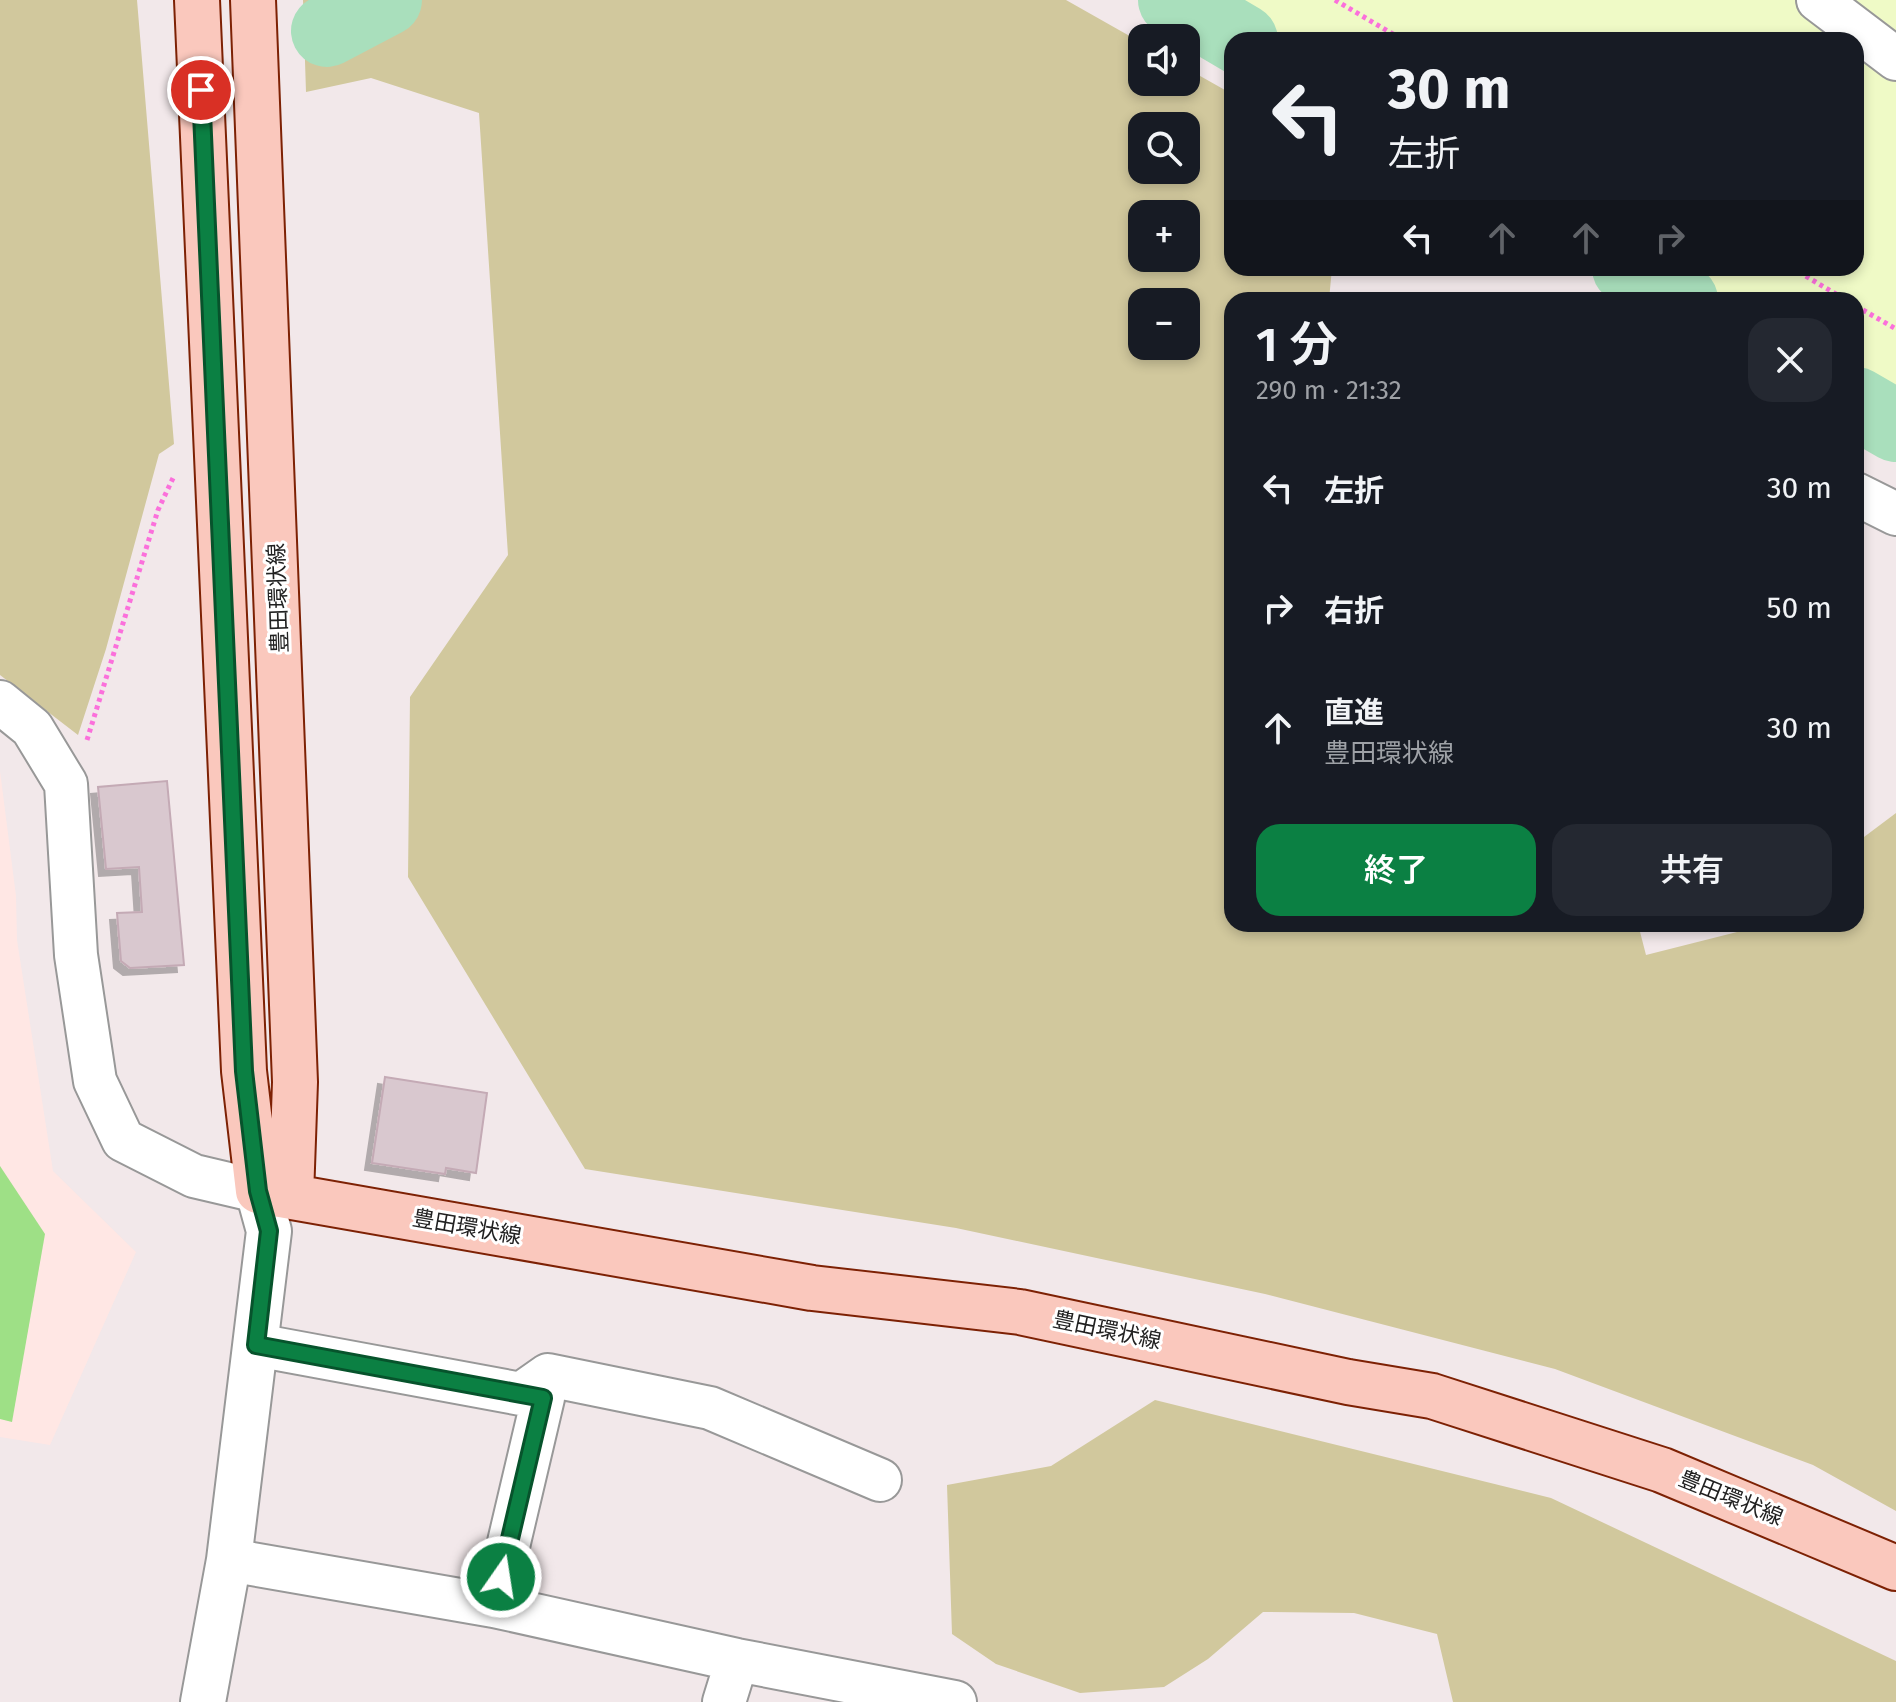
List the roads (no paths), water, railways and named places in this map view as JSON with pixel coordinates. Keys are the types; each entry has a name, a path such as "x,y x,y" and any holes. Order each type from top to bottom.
{"main road":[{"path":"197,0 244,1071 272,1206"},
{"name":"豊田環状線","path":"253,0 295,1082 272,1206 812,1288 1020,1312 1348,1382 1432,1396 1662,1470 1896,1568"}],"street":[{"path":"1818,0 1860,32"},
{"path":"1864,35 1896,59"},
{"path":"1864,498 1896,514"},
{"path":"0,702 32,728 66,784 76,955 95,1081 123,1140 194,1176 272,1206 229,1560 203,1702"},
{"path":"256,1345 543,1398 494,1606"},
{"path":"521,1394 548,1375 710,1408 880,1480"},
{"path":"229,1560 494,1606 737,1660 955,1702"},
{"path":"724,1702 737,1660"}],"waterway":[{"path":"327,31 386,0"},
{"path":"1174,0 1228,32"},
{"path":"1642,276 1668,292"},
{"path":"1864,408 1896,426"}]}
